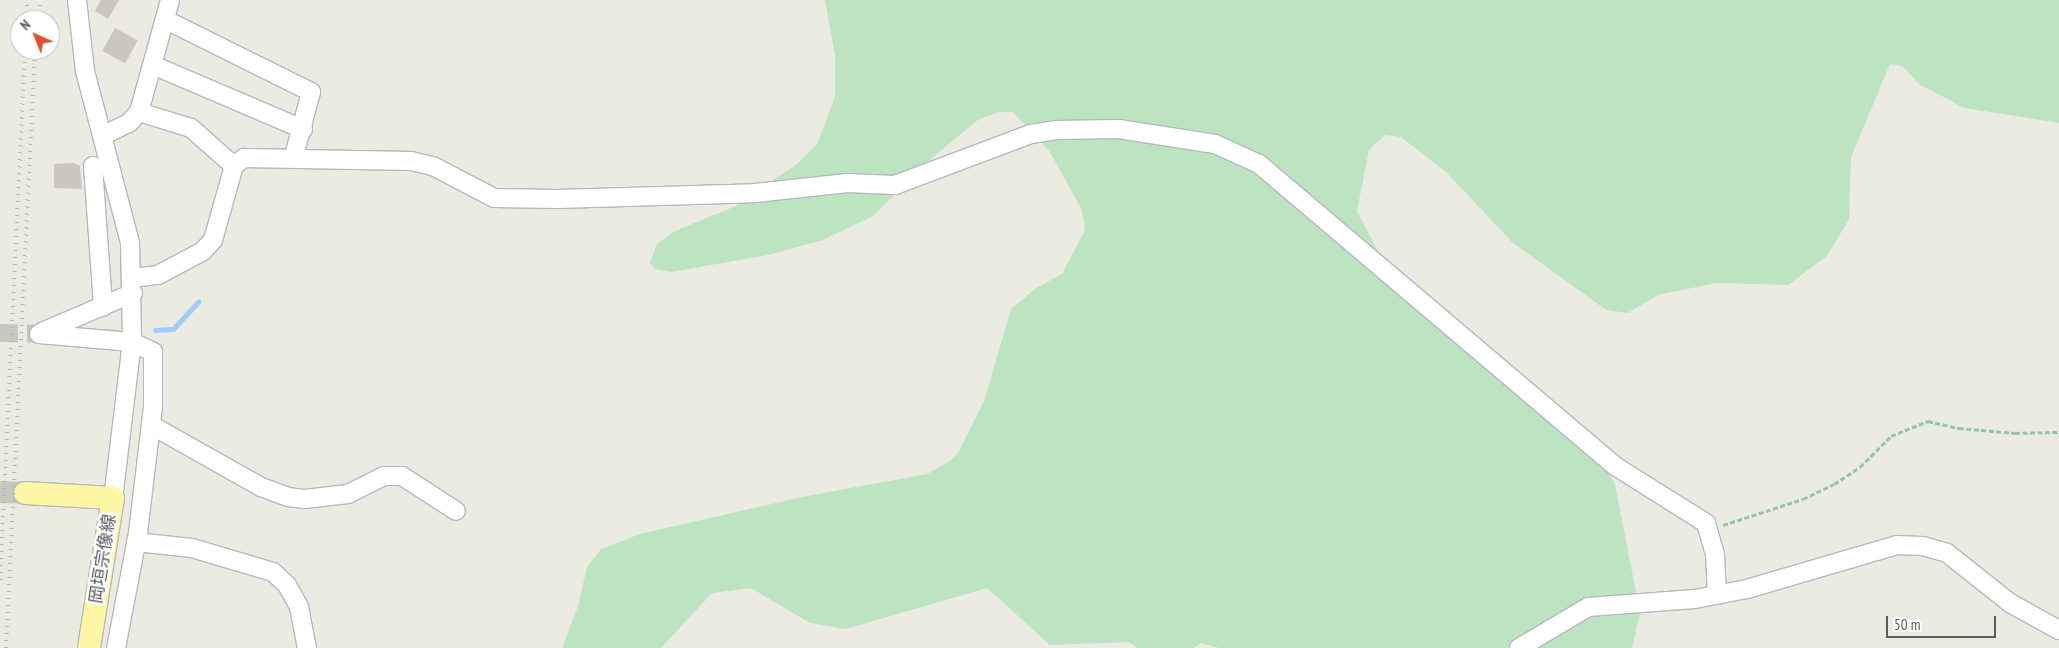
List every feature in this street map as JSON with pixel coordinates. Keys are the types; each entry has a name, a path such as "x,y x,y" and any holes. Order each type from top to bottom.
{"main road":[{"name":"岡垣宗像線","path":"25,493 113,498 89,648"}],"street":[{"path":"77,0 85,71 104,135 130,243 133,285 132,342 113,498"},
{"path":"104,135 129,123 139,112 155,66 165,7 311,92 303,129 294,156"},
{"path":"155,66 303,129"},
{"path":"139,112 191,128 234,166"},
{"path":"116,648 136,542 151,425 153,352 132,342 40,334 103,307 133,285 158,275 203,251 212,240 234,166 244,158 294,156 411,161 433,166 494,198 557,199 755,192 847,183 895,185 1022,137 1056,130 1119,129 1215,144 1259,164 1614,466 1710,529 1717,594"},
{"path":"93,166 101,248 103,307"},
{"path":"101,248 130,243"},
{"path":"151,425 261,487 288,497 305,499 348,494 384,476 402,476 456,511"},
{"path":"136,542 192,548 273,572 287,585 299,607 307,648"},
{"path":"1519,648 1588,607 1717,594 1897,545 1923,546 1947,553 2010,603 2059,630"}],"path":[{"path":"1710,529 1770,511 1834,484 1860,467 1891,436 1928,421 1968,429 2059,432"}],"green space":[{"path":"825,0 2059,0 2059,123 1964,108 1919,84 1902,66 1890,64 1851,157 1849,219 1827,256 1788,285 1716,283 1658,295 1628,313 1606,310 1512,242 1447,173 1401,137 1385,135 1369,150 1357,211 1386,267 1440,332 1573,417 1615,484 1640,613 1632,648 1219,648 1201,643 1194,648 1138,648 1128,642 1050,645 987,588 846,629 810,623 751,588 712,593 661,648 562,648 578,606 587,567 601,549 640,534 802,497 927,474 951,460 958,453 984,401 1011,309 1036,288 1062,274 1085,230 1082,210 1050,152 1013,112 1000,112 979,119 928,161 873,216 823,240 768,255 671,272 655,269 650,263 657,244 675,231 736,206 797,164 817,144 835,97 835,55"}],"building":[{"path":"101,0 119,0 108,19 95,11"},
{"path":"115,28 138,41 125,63 102,51"},
{"path":"74,163 80,166 82,189 54,188 54,164"}],"waterway":[{"path":"155,330 173,329 198,302"},
{"path":"105,331 115,332"}],"tunnel":[{"path":"0,333 39,334"},
{"path":"0,492 25,493"}],"railway":[{"path":"27,0 27,10"},
{"path":"39,10 40,0"},
{"path":"0,580 25,60"},
{"path":"6,648 35,60"}]}
